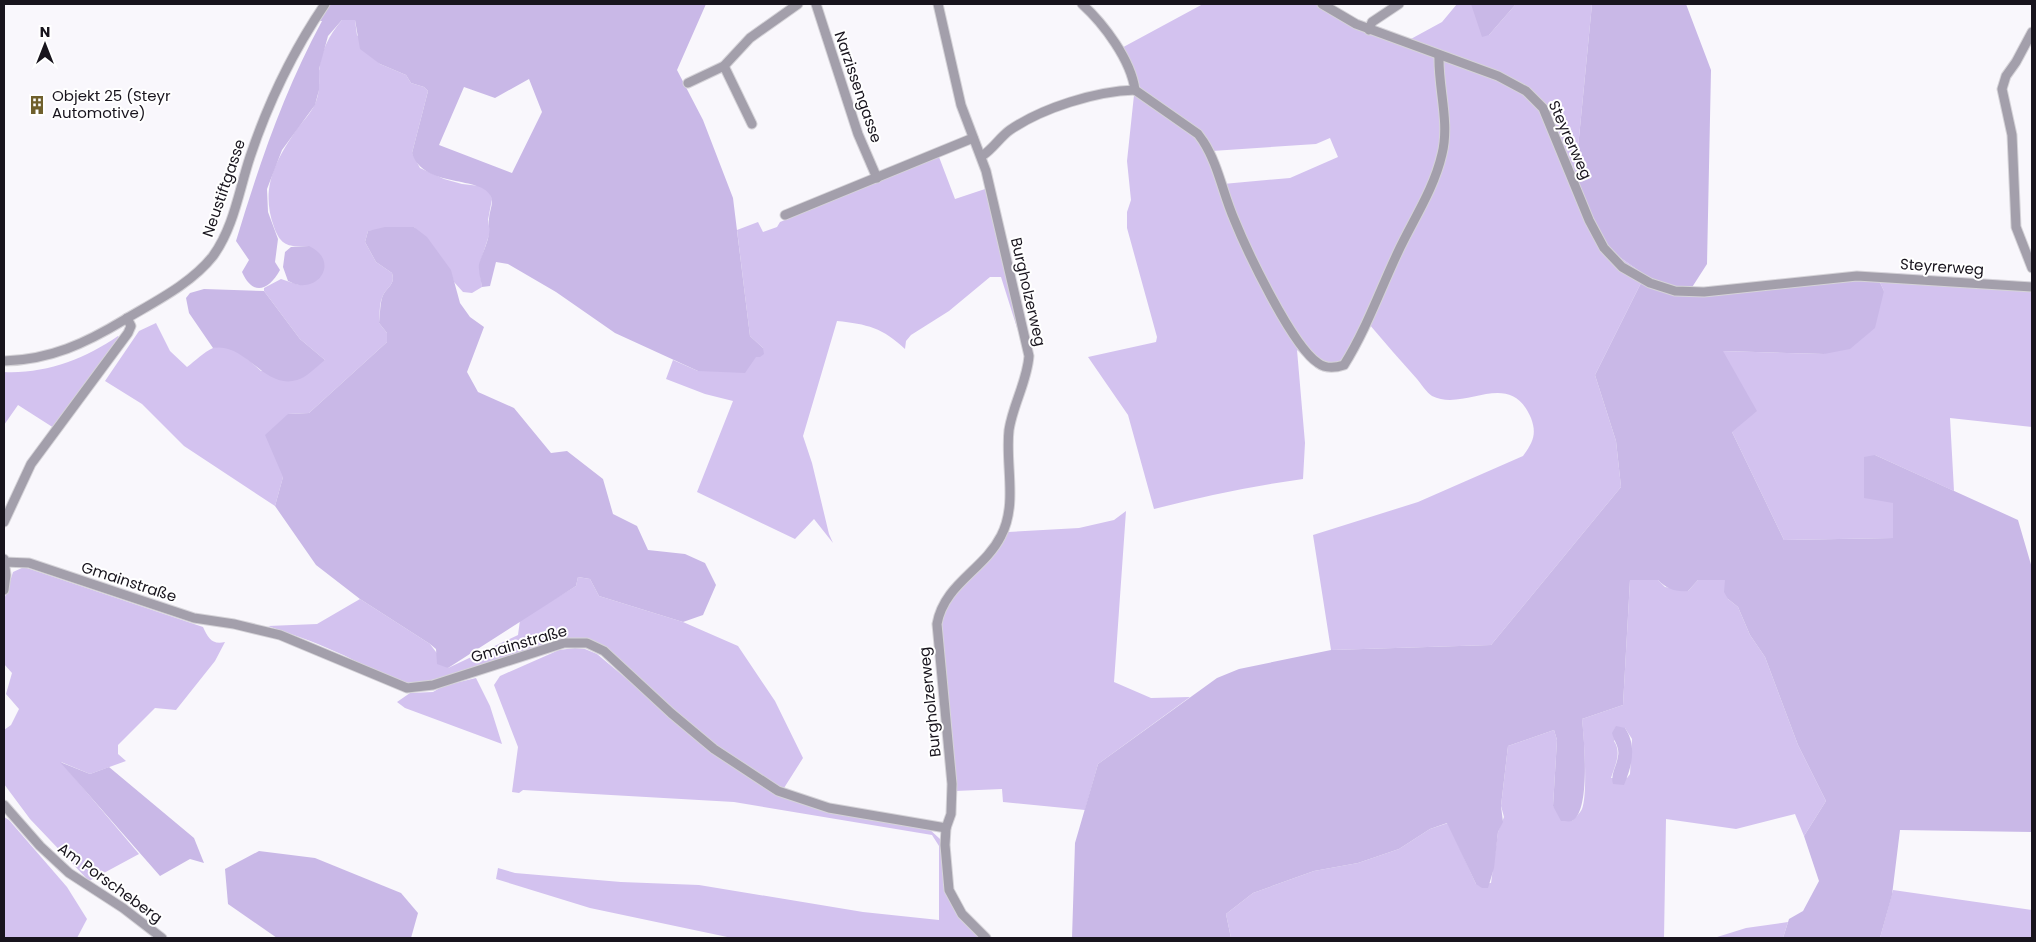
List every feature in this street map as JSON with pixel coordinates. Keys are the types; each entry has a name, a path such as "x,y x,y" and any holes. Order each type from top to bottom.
{"street":[{"name":"Neustiftgasse","path":"4,361 32,359 72,349 127,318 196,274 222,242 269,106 297,50 325,4"},
{"path":"688,83 724,66 750,38 798,4"},
{"name":"Narzissengasse","path":"816,4 858,134 877,178"},
{"name":"Burgholzerweg","path":"938,4 961,105 982,156 1029,356 1028,372 1016,404 1009,432 1010,490 1006,524 997,543 948,595 942,605 937,624 952,784 951,814 946,828"},
{"path":"1082,4 1111,36 1132,75 1135,90"},
{"path":"982,156 1008,131 1029,120 1097,94 1118,90 1135,90 1198,134 1203,141 1238,229 1299,344 1319,364 1331,368 1344,366 1354,349 1398,250 1419,211 1442,154 1445,132 1438,77 1439,56 1368,30 1322,4"},
{"path":"1368,30 1372,22 1399,4"},
{"path":"2032,32 2006,76 2002,89 2012,136 2016,227 2032,268"},
{"name":"Steyrerweg","path":"1439,56 1498,76 1515,84 1535,98 1551,125 1597,238 1612,258 1622,267 1650,283 1675,291 1704,292 1857,276 2032,287"},
{"path":"724,66 752,124"},
{"path":"785,215 973,138"},
{"path":"4,522 31,464 124,341 131,327 127,318"},
{"path":"4,560 6,582 4,590"},
{"name":"Gmainstraße","path":"4,560 29,563 194,618 280,634 407,688 433,685 564,643 587,643 604,651 671,713 714,749 778,791 830,808 946,828"},
{"name":"Am Porscheberg","path":"4,805 40,846 69,873 123,908 162,938"},
{"path":"946,828 945,855 952,899 962,914 986,938"}],"shaded area":[{"path":"321,4 706,4 677,70 703,120 733,198 750,336 763,348 764,354 756,357 745,373 698,371 615,333 556,292 508,264 496,262 490,286 482,287 479,264 489,234 491,197 486,190 440,177 428,172 418,164 412,153 428,91 424,87 411,83 406,75 380,64 360,49 355,20 342,20 328,36 319,69 319,90 315,105 282,150 267,189 268,212 278,239 275,262 280,270 276,277 266,286 256,288 251,285 242,272 249,260 236,241 273,129 308,47 322,21 309,21","holes":["529,79 542,112 512,173 439,145 464,87 495,98"]},
{"path":"1203,4 1330,4 1360,22 1409,40 1442,22 1457,4 1472,4 1489,35 1516,4 1592,4 1574,189 1598,242 1645,275 1595,375 1616,441 1621,487 1491,645 1331,650 1313,535 1418,502 1523,456 1532,442 1534,433 1531,418 1522,403 1511,395 1499,393 1445,400 1432,396 1369,324 1346,368 1337,371 1323,371 1313,365 1297,350 1305,443 1303,479 1228,492 1154,509 1128,415 1088,357 1156,342 1157,337 1127,228 1127,212 1131,200 1127,161 1134,95 1129,75 1116,51","holes":["1330,138 1338,157 1290,178 1223,184 1212,151 1316,144"]},
{"path":"1471,4 1516,4 1489,35 1482,37"},
{"path":"1592,4 1686,4 1711,70 1707,264 1689,292 1875,272 1884,291 1875,328 1850,349 1824,354 1723,351 1757,411 1732,432 1784,540 1893,538 1893,503 1864,498 1864,457 1875,455 2018,520 2032,568 2032,832 1900,830 1892,895 1880,938 1783,938 1789,919 1803,911 1819,881 1804,836 1826,801 1798,745 1765,657 1750,635 1738,607 1728,599 1724,592 1725,580 1698,580 1688,591 1683,591 1671,589 1658,580 1630,580 1623,705 1582,719 1585,773 1582,804 1578,815 1572,821 1561,821 1553,806 1557,740 1554,730 1508,746 1501,806 1503,822 1498,832 1494,868 1488,888 1482,888 1476,884 1447,823 1430,829 1399,849 1358,863 1314,871 1253,893 1226,914 1231,938 1072,938 1075,843 1098,764 1217,678 1239,669 1331,650 1491,645 1621,487 1616,441 1595,375 1645,275 1598,242 1574,189"},
{"path":"342,20 355,20 357,35 380,64 406,75 411,83 424,87 428,91 412,153 420,168 444,179 480,186 488,190 492,199 488,220 490,232 479,266 482,287 472,293 463,292 454,282 450,270 414,227 368,231 365,242 376,262 392,273 393,277 393,281 383,294 380,307 379,323 387,333 387,342 309,413 288,414 283,477 275,506 184,446 142,404 105,381 139,331 156,323 170,351 187,367 206,352 220,346 233,349 261,371 325,360 300,339 264,291 264,288 281,279 299,285 309,246 291,246 280,239 270,213 269,188 276,164 282,152 317,100 319,71 324,50 333,31"},
{"path":"939,157 955,199 988,188 1024,350 1001,277 990,277 949,311 911,335 906,341 905,349 889,336 874,328 837,321 803,436 833,543 814,519 795,539 697,492 733,401 705,394 666,379 673,360 698,371 763,348 750,336 737,230 758,222 763,232 777,227 780,222"},
{"path":"385,227 414,227 427,237 451,270 460,303 470,317 484,327 467,372 478,392 514,408 551,453 567,451 603,479 613,514 637,526 648,550 685,554 705,563 716,585 703,615 683,622 599,596 590,579 578,577 576,586 448,668 437,664 436,649 430,644 360,599 316,565 275,506 283,477 265,435 288,414 309,413 387,342 387,333 379,323 380,307 383,294 393,281 393,277 392,273 376,262 365,242 368,231"},
{"path":"309,246 323,258 323,272 320,277 315,282 307,285 298,285 288,281 283,267 285,252 291,247"},
{"path":"1875,272 2032,282 2032,427 1950,418 1954,491 1875,455 1893,503 1893,538 1784,540 1732,432 1722,351 1824,354 1884,291"},
{"path":"204,289 264,291 300,339 325,360 300,379 285,381 265,373 235,352 225,348 213,348 189,313 186,298 190,293"},
{"path":"118,336 122,340 54,428 18,405 4,425 4,372 49,368 92,352"},
{"path":"1126,511 1114,682 1151,698 1190,697 1098,764 1085,810 1003,802 1002,789 955,791 940,627 943,613 949,601 1008,532 1079,528 1114,520"},
{"path":"24,567 203,627 211,640 221,643 225,642 215,661 176,710 155,708 118,745 118,754 126,761 90,774 61,762 139,854 89,881 30,819 4,784 4,730 11,725 19,709 6,694 12,673 4,664 4,600 13,572"},
{"path":"578,577 590,579 599,596 683,622 738,646 775,701 803,758 784,788 790,794 735,761 686,722 595,641 583,639 559,641 417,684 406,683 384,676 326,647 268,626 317,624 360,599 430,644 448,668 518,635 520,620 576,586"},
{"path":"1630,580 1658,580 1665,587 1688,591 1698,580 1725,580 1728,599 1738,607 1750,635 1765,657 1798,745 1826,801 1804,836 1795,814 1736,829 1666,819 1664,938 1231,938 1226,914 1253,893 1314,871 1358,863 1399,849 1430,829 1448,823 1476,884 1491,883 1498,832 1504,817 1501,806 1508,746 1554,730 1557,740 1553,806 1572,821 1582,809 1585,791 1582,719 1623,705","holes":["1625,728 1632,739 1630,774 1627,778 1611,778 1618,755 1614,741"]},
{"path":"585,649 597,654 725,761 772,792 796,802 839,813 927,827 940,839 945,882 983,938 732,938 590,908 496,879 498,868 515,873 621,882 699,885 863,912 939,920 939,846 932,835 734,802 523,790 519,793 512,792 518,747 494,685 500,676 559,650"},
{"path":"476,678 490,706 502,744 405,708 397,702 410,693 433,692 443,686"},
{"path":"1616,726 1625,728 1629,735 1632,749 1631,763 1624,785 1613,784 1612,780 1618,753 1618,747 1612,733"},
{"path":"60,762 90,774 109,767 194,838 204,863 190,859 160,876"},
{"path":"4,817 9,820 67,887 87,919 77,938 4,938"},
{"path":"259,851 315,858 401,893 418,913 411,938 277,938 228,904 225,869"},
{"path":"1893,890 2032,910 2032,938 1880,938"},
{"path":"1788,922 1783,938 1714,938 1746,928"}],"place":[{"name":"Objekt 25 (Steyr Automotive)","path":"37,105"}]}
